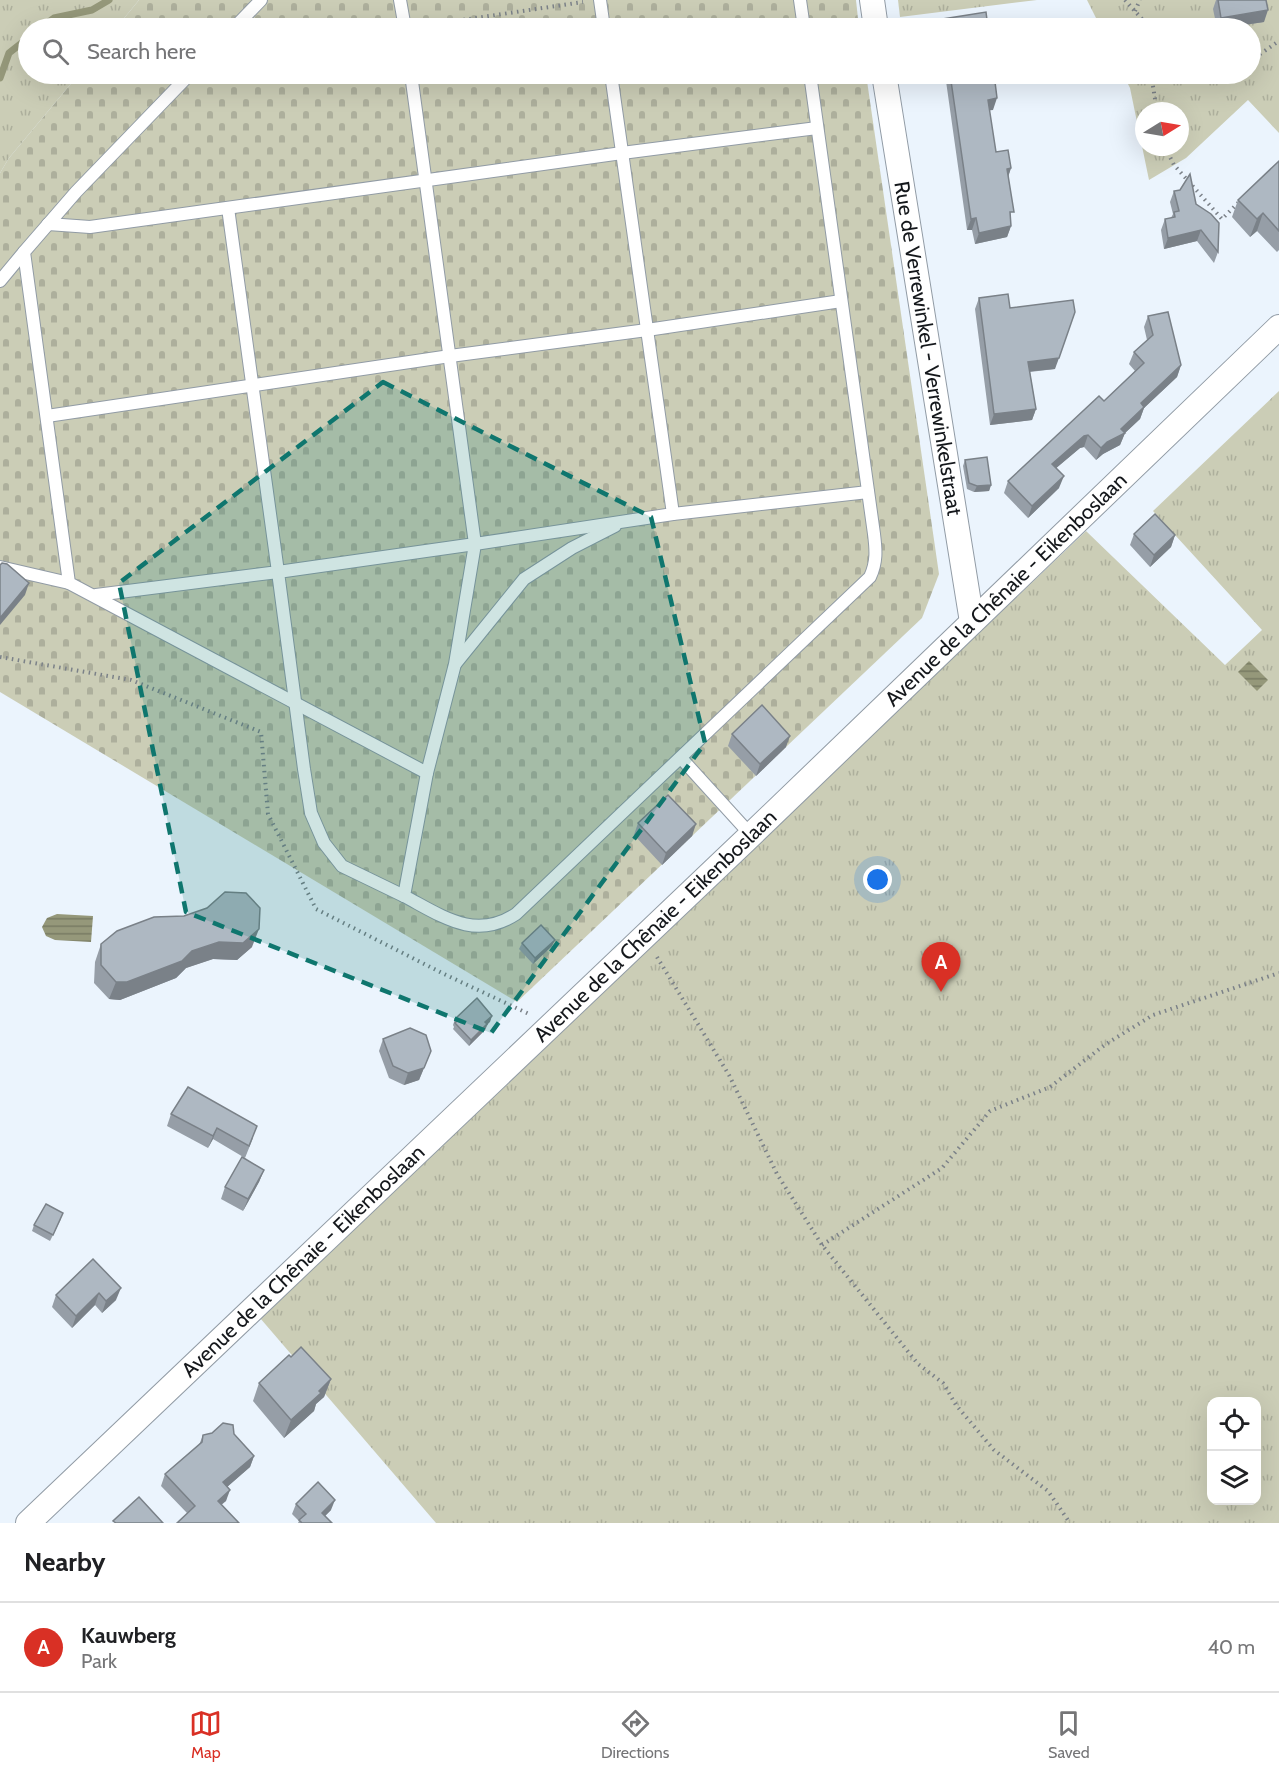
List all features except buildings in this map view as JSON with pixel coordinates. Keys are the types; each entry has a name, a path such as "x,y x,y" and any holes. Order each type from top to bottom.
{"street":[{"path":"872,0 875,18"},
{"name":"Rue de Verrewinkel - Verrewinkelstraat","path":"886,84 972,622"},
{"name":"Avenue de la Chênaie - Eikenboslaan","path":"28,1523 751,835 1279,327"}],"lane":[{"path":"244,18 261,0"},
{"path":"400,0 403,18"},
{"path":"600,0 603,18"},
{"path":"800,0 803,18"},
{"path":"0,281 75,192 180,84"},
{"path":"404,896 427,773 455,664 475,544 412,84"},
{"path":"612,84 673,514"},
{"path":"228,208 303,769 311,813 324,843 342,866 446,918 468,926 487,927 503,923 516,914 870,577 874,567 876,554 868,492 811,84"},
{"path":"48,224 90,227 817,128"},
{"path":"24,252 69,583"},
{"path":"47,416 841,301"},
{"path":"95,596 278,572 673,514 868,492"},
{"path":"455,664 524,579 572,548 625,522"},
{"path":"0,567 69,583 427,773"},
{"path":"681,758 751,835"}],"path":[{"path":"1125,0 1141,18"},
{"path":"1135,11 1140,0"},
{"path":"479,18 584,2"},
{"path":"1261,54 1279,42"},
{"path":"1153,84 1156,102"},
{"path":"1170,156 1174,165 1222,219 1246,195"},
{"path":"0,657 131,680 261,732 268,814 315,909 551,1025"},
{"path":"644,936 729,1076 777,1174 822,1245 918,1364 943,1383 957,1405 994,1450 1048,1491 1070,1523"},
{"path":"822,1245 942,1168 990,1111 1050,1087 1106,1044 1153,1015 1279,974"}],"highlighted area":[{"path":"383,382 651,517 705,743 491,1033 186,912 119,583"}],"green space":[{"path":"0,0 139,0 124,18 18,18 18,84 71,84 9,158 0,173"},
{"path":"139,0 856,0 858,18 124,18"},
{"path":"898,0 1037,0 900,17"},
{"path":"1087,0 1279,0 1279,133 1248,100 1189,155 1189,102 1135,102 1135,112 1128,84 1261,84 1261,18 1096,18"},
{"path":"71,84 867,84 939,574 922,618 517,1002 0,692 0,173 9,158"},
{"path":"1144,156 1188,156 1186,158 1149,180"},
{"path":"1279,391 1279,1523 436,1523 260,1318 1086,531 1225,665 1262,630 1153,511"}],"shaded area":[{"path":"1249,661 1268,680 1257,691 1238,672"},
{"path":"57,914 93,916 91,942 55,940 46,936 42,927 47,918"}],"waterway":[{"path":"54,18 92,10 109,0"},
{"path":"0,78 9,53 18,46"}],"place":[{"name":"Kauwberg","path":"941,992"}]}
